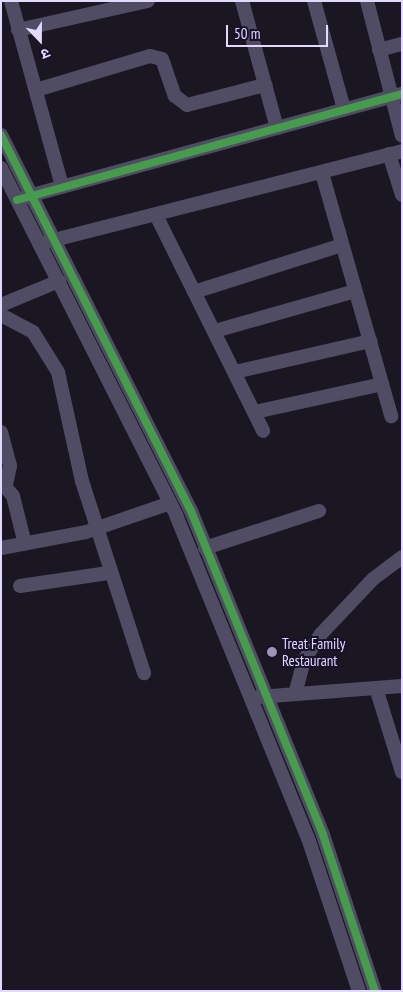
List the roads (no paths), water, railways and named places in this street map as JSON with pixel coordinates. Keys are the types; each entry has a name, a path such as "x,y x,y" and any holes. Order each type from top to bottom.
{"street":[{"path":"10,1 62,186"},
{"path":"18,30 148,1"},
{"path":"242,1 277,128"},
{"path":"314,1 344,109"},
{"path":"367,1 379,50 396,96 402,136"},
{"path":"379,50 402,44"},
{"path":"36,90 150,56 162,59 175,96 187,104 265,85"},
{"path":"18,200 32,194 396,96"},
{"path":"1,135 32,194 205,548 323,835 375,991"},
{"path":"40,244 396,153 402,194"},
{"path":"1,168 6,189 18,200 170,503 308,838 359,991"},
{"path":"322,173 391,416"},
{"path":"156,215 263,431"},
{"path":"194,292 342,245"},
{"path":"1,305 59,280"},
{"path":"215,331 355,291"},
{"path":"1,315 33,332 58,372 108,572 144,673"},
{"path":"235,372 370,342"},
{"path":"255,412 382,384"},
{"path":"1,432 10,466 4,484 25,544"},
{"path":"1,548 97,528 170,503"},
{"path":"205,548 320,511"},
{"path":"295,694 304,660 321,634 373,579 402,556"},
{"path":"20,586 108,572"},
{"path":"250,697 402,686"},
{"path":"376,688 402,772"}],"place":[{"name":"Treat Family Restaurant","path":"272,652"}]}
